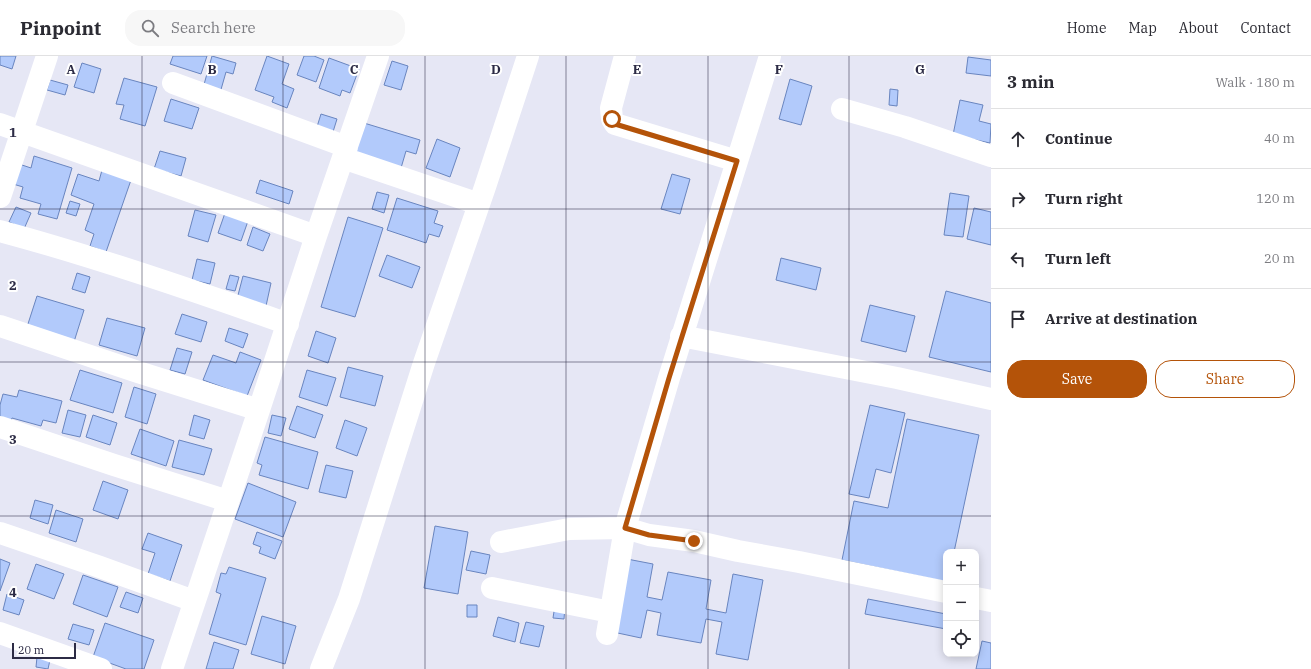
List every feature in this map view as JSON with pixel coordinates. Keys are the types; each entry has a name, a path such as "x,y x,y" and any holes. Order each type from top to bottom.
{"street":[{"path":"0,197 47,56"},
{"path":"321,669 349,600 424,363 528,56"},
{"path":"625,56 611,108 612,119 615,124 737,161"},
{"path":"607,634 625,528 682,336 770,56"},
{"path":"172,669 345,153 373,58"},
{"path":"174,83 345,153 479,204"},
{"path":"842,109 905,127 991,156"},
{"path":"0,124 316,236"},
{"path":"0,231 46,243 167,281 288,324"},
{"path":"0,326 259,410"},
{"path":"682,336 896,378 991,399"},
{"path":"0,427 228,501"},
{"path":"501,542 569,529 625,528 649,535 694,541 943,591"},
{"path":"0,533 100,566 194,601"},
{"path":"492,588 610,612"},
{"path":"979,599 991,602"},
{"path":"0,634 100,669"}],"building":[{"path":"0,56 16,56 12,69 0,65"},
{"path":"173,56 207,56 201,74 170,64"},
{"path":"212,56 236,63 233,74 226,72 220,93 203,88"},
{"path":"267,56 289,64 282,84 294,89 287,108 272,102 274,97 255,90"},
{"path":"304,56 314,56 324,60 316,82 297,75"},
{"path":"968,57 991,60 991,76 966,73"},
{"path":"329,58 359,69 350,93 342,90 340,96 319,88"},
{"path":"392,61 408,66 401,90 384,85"},
{"path":"82,63 101,69 94,93 74,87"},
{"path":"124,78 157,87 145,126 120,119 124,105 116,104"},
{"path":"790,79 812,86 801,125 779,119"},
{"path":"50,80 68,85 65,95 47,90"},
{"path":"890,89 898,90 897,106 889,105"},
{"path":"171,99 199,108 192,129 164,121"},
{"path":"960,100 983,105 979,121 991,124 990,143 953,135"},
{"path":"321,114 337,119 332,135 316,130"},
{"path":"364,123 420,140 416,154 406,151 401,168 355,154"},
{"path":"437,139 460,148 450,177 426,168"},
{"path":"160,151 186,158 181,176 154,169"},
{"path":"34,156 72,168 57,219 38,214 41,204 20,198 23,187 13,184 19,164 31,168"},
{"path":"102,170 131,180 106,252 90,246 94,234 85,230 94,204 71,195 78,174 99,181"},
{"path":"672,174 690,179 680,214 661,209"},
{"path":"260,180 293,191 289,204 256,193"},
{"path":"377,192 389,195 384,213 372,209"},
{"path":"950,193 969,196 963,237 944,235"},
{"path":"397,198 438,211 434,223 443,226 439,237 429,234 426,243 387,230"},
{"path":"70,201 80,204 76,216 66,213"},
{"path":"16,207 31,213 24,229 9,222"},
{"path":"974,208 991,212 991,245 967,239"},
{"path":"195,210 216,215 208,242 188,236"},
{"path":"225,213 248,221 241,241 218,233"},
{"path":"348,217 383,228 355,317 321,307"},
{"path":"253,227 270,234 263,251 247,245"},
{"path":"387,255 420,267 412,288 379,276"},
{"path":"781,258 821,268 816,290 776,280"},
{"path":"197,259 215,263 210,284 192,280"},
{"path":"77,273 90,277 85,293 72,289"},
{"path":"230,275 239,277 235,291 226,289"},
{"path":"243,276 271,283 266,306 237,299"},
{"path":"946,291 991,303 991,372 929,357"},
{"path":"37,296 84,310 73,345 26,330"},
{"path":"870,305 915,316 906,352 861,341"},
{"path":"182,314 207,322 201,342 175,334"},
{"path":"107,318 145,328 137,356 99,345"},
{"path":"229,328 248,334 243,348 225,341"},
{"path":"316,331 336,338 328,363 308,356"},
{"path":"177,348 192,352 185,374 170,370"},
{"path":"240,352 261,360 247,396 203,380 213,355 236,363"},
{"path":"348,367 383,376 375,406 340,397"},
{"path":"80,370 122,383 113,413 70,400"},
{"path":"307,370 336,378 327,406 299,397"},
{"path":"134,387 156,394 147,424 125,417"},
{"path":"19,390 62,401 56,423 43,420 41,426 12,418 10,424 0,421 0,405 3,394 17,397"},
{"path":"870,405 905,413 891,473 876,469 869,498 849,494"},
{"path":"297,406 323,415 315,438 289,429"},
{"path":"68,410 86,415 80,437 62,433"},
{"path":"93,415 117,423 110,445 86,437"},
{"path":"194,415 210,420 204,439 189,435"},
{"path":"272,415 286,418 281,436 268,433"},
{"path":"907,419 979,435 955,549 943,549 943,581 842,560 854,501 888,508"},
{"path":"345,420 367,428 357,456 336,448"},
{"path":"140,429 174,441 166,466 131,454"},
{"path":"265,437 318,452 308,489 259,475 262,465 257,463"},
{"path":"179,440 212,449 204,475 172,467"},
{"path":"326,465 353,471 346,498 319,492"},
{"path":"103,481 128,490 118,519 93,510"},
{"path":"248,483 296,502 283,537 235,519"},
{"path":"35,500 53,505 48,524 30,518"},
{"path":"56,510 83,519 76,542 49,533"},
{"path":"435,526 468,532 458,594 424,588"},
{"path":"257,532 282,541 275,559 259,553 261,547 253,544"},
{"path":"148,533 182,545 170,581 148,574 155,553 142,549"},
{"path":"471,551 490,555 486,574 466,570"},
{"path":"0,559 10,563 0,591"},
{"path":"627,559 653,564 647,597 662,600 668,572 711,580 706,609 726,613 733,574 763,580 748,660 716,654 722,622 706,619 701,643 657,635 661,613 647,610 641,638 613,632"},
{"path":"36,564 64,574 54,599 27,589"},
{"path":"229,567 266,578 246,645 209,634 221,594 216,592 221,573 226,574"},
{"path":"83,575 118,587 107,617 73,604"},
{"path":"126,592 143,598 138,613 120,607"},
{"path":"7,594 24,600 19,615 3,610"},
{"path":"868,599 943,613 943,628 865,614"},
{"path":"467,605 477,605 477,617 467,617"},
{"path":"555,605 565,606 564,619 553,618"},
{"path":"262,616 296,626 285,664 251,654"},
{"path":"498,617 519,623 515,642 493,636"},
{"path":"526,622 544,626 539,647 520,643"},
{"path":"105,623 154,640 144,669 126,669 93,657"},
{"path":"73,624 94,630 89,645 68,639"},
{"path":"982,641 991,643 991,669 976,669"},
{"path":"214,642 239,650 233,669 206,669"},
{"path":"37,657 50,660 48,669 36,667"}],"route":[{"path":"612,119 615,124 737,161 669,378 625,528 649,535 694,541"}]}
